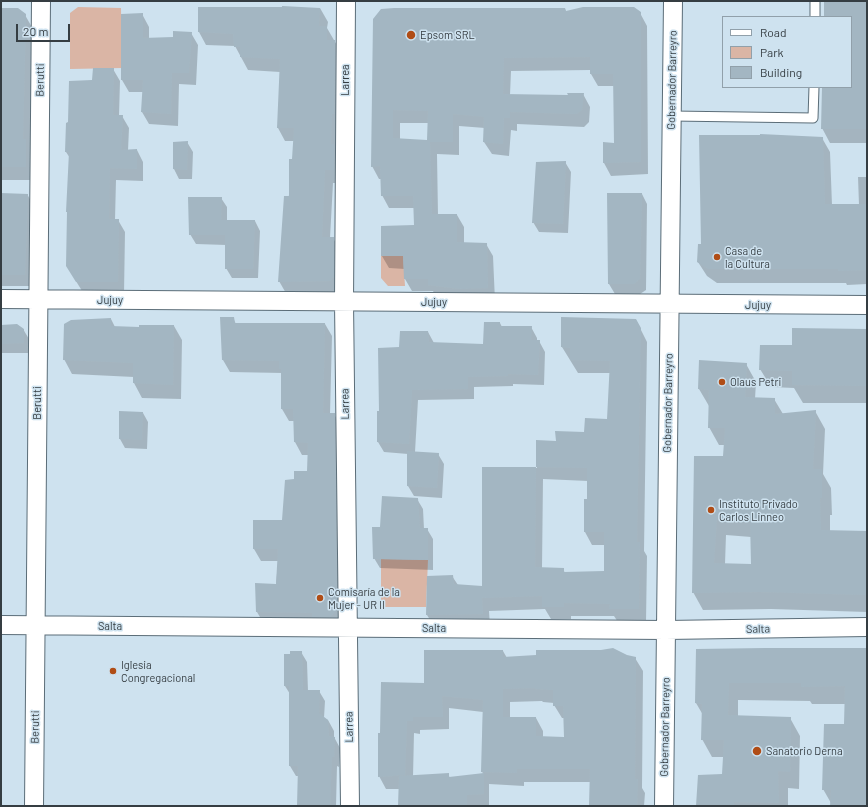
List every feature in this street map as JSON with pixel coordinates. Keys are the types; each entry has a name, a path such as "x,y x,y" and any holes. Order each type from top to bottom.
{"street":[{"name":"Berutti","path":"34,806 41,1"},
{"name":"Larrea","path":"346,1 344,302 350,806"},
{"name":"Gobernador Barreyro","path":"664,806 673,1"},
{"name":"Jujuy","path":"1,299 867,305"},
{"name":"Salta","path":"1,625 666,630 867,627"}],"lane":[{"path":"815,1 815,16"},
{"path":"672,116 813,118 814,88"}],"green space":[{"path":"78,7 121,8 122,68 70,69 70,13"},
{"path":"381,256 403,256 405,286 388,286 381,278"},
{"path":"381,559 428,560 426,607 381,607"}],"building":[{"path":"824,1 867,1 867,129 821,129 822,88 852,88 852,16 824,16"},
{"path":"282,6 320,8 319,26 327,26 327,40 335,40 334,114 332,114 331,144 334,144 334,170 325,170 322,237 334,237 334,276 330,281 278,282 284,196 289,196 289,159 292,159 294,128 277,128 280,59 240,57 240,47 234,47 233,34 198,32 198,7"},
{"path":"583,7 634,7 641,12 641,162 603,163 603,142 614,143 613,74 590,74 590,57 504,58 503,94 568,95 567,93 584,93 582,110 577,114 510,112 510,118 504,118 503,144 483,142 484,117 453,114 453,142 430,142 432,214 457,214 457,242 487,243 488,288 460,289 428,285 428,279 404,279 403,256 381,256 381,226 414,225 413,196 381,196 380,166 371,167 373,19 381,9 394,8 565,8 566,11","holes":["393,110 428,111 427,140 393,138"]},
{"path":"1,8 18,8 26,14 23,139 26,139 26,167 1,167"},
{"path":"143,13 143,38 173,37 173,31 192,32 189,73 172,73 171,114 141,112 143,80 121,80 121,14"},
{"path":"93,68 114,68 113,115 123,115 121,150 137,149 137,169 110,168 109,219 119,219 118,282 76,282 66,266 66,212 69,152 65,152 66,123 68,122 69,81 92,80"},
{"path":"760,134 823,137 825,204 867,204 867,270 708,269 697,262 698,244 701,244 699,135"},
{"path":"188,141 187,170 173,169 173,142"},
{"path":"566,161 563,224 532,223 536,162"},
{"path":"1,193 28,194 25,275 1,275"},
{"path":"607,193 642,193 640,279 634,284 608,284"},
{"path":"188,197 222,197 221,220 255,220 253,269 225,269 225,235 189,235"},
{"path":"220,317 234,317 235,323 325,323 323,413 335,413 337,610 330,617 312,617 312,613 256,612 255,583 276,584 278,549 253,549 253,520 282,520 285,480 294,479 294,471 307,471 308,443 294,442 293,409 281,409 281,369 279,369 279,361 222,360"},
{"path":"561,317 636,319 641,328 637,542 640,542 639,609 609,609 610,604 564,603 564,607 542,607 542,596 482,598 483,614 426,615 427,576 453,575 454,584 482,586 482,467 536,467 536,440 556,441 555,431 584,432 585,418 607,419 610,361 570,360 570,348 561,347","holes":["536,467 587,468 587,499 584,499 584,532 604,532 604,571 564,572 564,568 535,567"]},
{"path":"111,318 111,326 139,327 139,325 174,325 173,385 133,383 133,363 63,360 64,324 71,320"},
{"path":"484,322 500,322 500,326 532,326 531,340 540,340 538,375 508,374 508,376 468,377 468,389 412,390 409,444 377,442 377,411 379,411 378,348 399,347 400,331 428,331 429,342 483,344"},
{"path":"17,324 24,329 24,343 1,344 1,325"},
{"path":"792,328 867,329 867,386 792,385 792,371 759,370 760,345 792,345"},
{"path":"699,360 747,363 745,397 775,398 775,414 816,410 813,469 822,469 822,498 820,498 821,530 867,531 867,595 760,592 692,593 694,456 723,456 725,428 708,428 709,390 698,389","holes":["717,518 750,520 751,564 714,563"]},
{"path":"119,411 143,412 142,440 119,439"},
{"path":"407,451 439,453 437,488 407,486"},
{"path":"382,496 418,498 420,528 428,528 428,560 373,559 372,527 380,527"},
{"path":"613,648 627,655 636,657 635,779 638,779 637,806 589,806 590,769 517,769 517,773 481,772 483,700 442,696 443,717 413,717 413,721 407,721 405,775 378,777 378,733 380,733 381,682 424,683 424,650 503,650 503,657 536,655 536,650 601,650","holes":["503,689 553,690 553,706 563,706 564,737 536,736 536,717 503,717"]},
{"path":"867,648 867,806 830,806 831,790 822,790 824,724 844,724 845,686 801,687 801,683 729,683 728,715 791,717 790,772 778,771 779,803 734,802 734,806 696,806 698,775 722,774 724,740 701,740 702,704 695,703 696,649"},
{"path":"290,651 302,651 303,690 320,690 319,713 328,720 329,736 335,737 334,757 332,757 330,806 297,806 298,766 289,766 289,686 284,686 284,654 290,654"},
{"path":"449,773 449,777 484,773 484,794 467,795 467,806 398,806 399,776"}],"place":[{"name":"Epsom SRL","path":"411,35"},
{"name":"Casa de la Cultura","path":"717,257"},
{"name":"Olaus Petri","path":"722,382"},
{"name":"Instituto Privado Carlos Linneo","path":"711,510"},
{"name":"Comisaría de la Mujer - UR II","path":"320,598"},
{"name":"Iglesia Congregacional","path":"113,671"},
{"name":"Sanatorio Derna","path":"757,751"}]}
